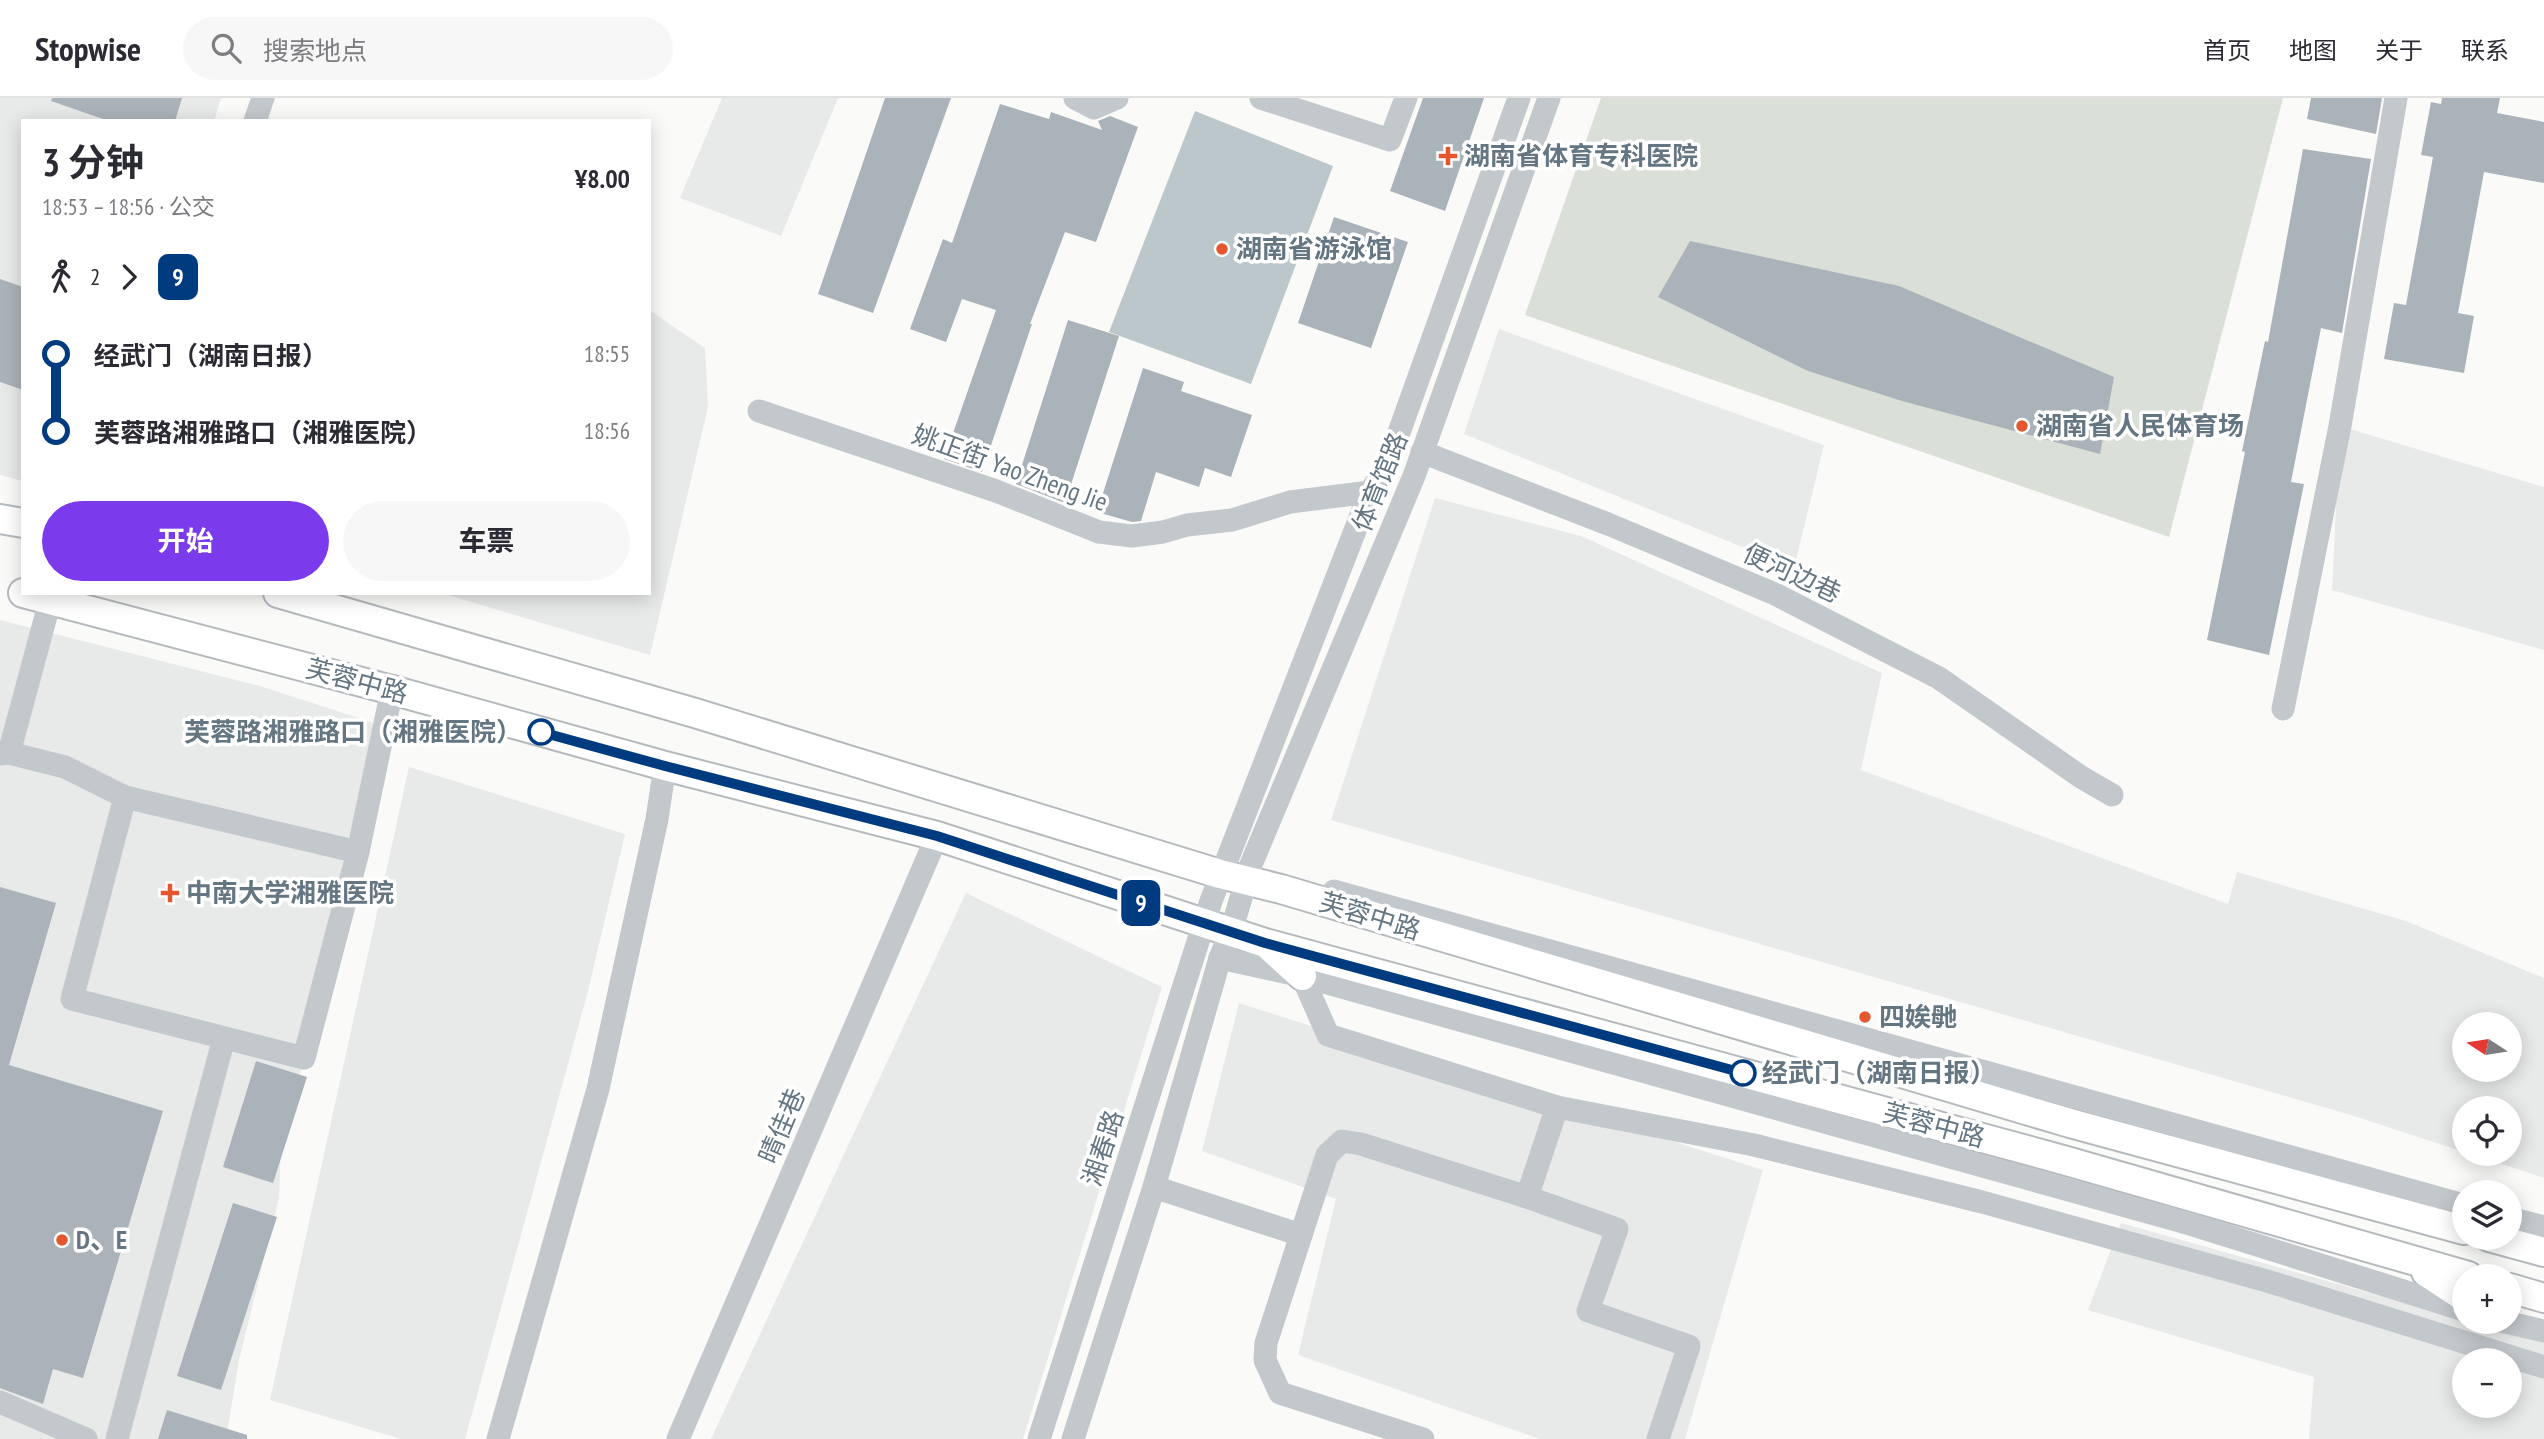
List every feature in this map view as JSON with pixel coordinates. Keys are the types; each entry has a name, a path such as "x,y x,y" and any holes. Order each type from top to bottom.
{"main road":[{"path":"0,519 21,523"},
{"name":"芙蓉中路","path":"0,587 21,592"},
{"name":"芙蓉中路","path":"30,595 392,690 665,766 937,836 1218,938 1265,943 2036,1153 2452,1271"},
{"name":"芙蓉中路","path":"285,595 695,713 2070,1123 2452,1227"},
{"path":"1265,943 1302,976"},
{"path":"2522,1246 2544,1252"},
{"path":"2403,1257 2452,1289"},
{"path":"2522,1292 2544,1298"}],"street":[{"path":"256,119 263,98"},
{"path":"1075,98 1094,108 1117,98"},
{"path":"1261,98 1285,102 1391,140 1406,98"},
{"name":"体育馆路","path":"1239,874 1370,492 1387,466 1519,98"},
{"name":"体育馆路","path":"1239,874 1422,452 1549,98"},
{"path":"2283,709 2340,426 2396,98"},
{"name":"姚正街 Yao Zheng Jie","path":"759,411 996,491 1099,532 1132,536 1163,532 1187,525 1232,520 1290,502 1370,492"},
{"name":"便河边巷","path":"1422,452 1608,524 1775,594 1939,678 2081,777 2112,795"},
{"path":"51,601 5,753 65,767 125,797 358,852"},
{"path":"125,797 72,999 304,1058 358,852 392,690"},
{"path":"499,1439 598,1089 657,819 665,766"},
{"name":"晴佳巷","path":"678,1439 937,836"},
{"name":"湘春路","path":"1039,1439 1239,874"},
{"name":"芙蓉中路","path":"1239,874 2452,1202"},
{"path":"1218,938 1302,976 2176,1221 2452,1306"},
{"name":"湘春路","path":"1073,1439 1154,1187 1218,938"},
{"path":"1302,976 1328,1035 1557,1107 1754,1145 1982,1202 2267,1281 2544,1367"},
{"path":"117,1439 224,1038"},
{"path":"1527,1197 1557,1107"},
{"path":"1423,1439 1280,1393 1265,1360 1266,1343 1327,1155 1342,1141 1361,1144 1527,1197 1617,1229 1588,1311 1689,1346 1658,1439"},
{"path":"1154,1187 1301,1235"},
{"path":"2522,1221 2544,1227"},
{"path":"2522,1326 2544,1331"},
{"path":"0,1402 86,1439"}],"shaded area":[{"path":"0,98 221,98 215,119 21,119 21,480 0,475"},
{"path":"722,98 838,98 781,236 680,198"},
{"name":"湖南省人民体育场","path":"1601,98 2283,98 2169,537 1525,315"},
{"name":"湖南省游泳馆","path":"1195,111 1333,166 1251,384 1109,332"},
{"path":"651,311 705,348 708,407 650,655 448,595 651,595"},
{"path":"1499,329 1824,445 1794,568 1464,434"},
{"path":"2340,426 2544,487 2544,650 2332,590"},
{"path":"1435,498 1581,536 1882,673 1861,770 2228,904 2237,872 2406,921 2544,978 2544,1178 2508,1166 2522,1166 2522,1096 2452,1096 2452,1148 2351,1115 1331,820"},
{"name":"中南大学湘雅医院","path":"0,620 260,686 377,724 307,1048 281,1142 279,1198 239,1360 226,1439 0,1439"},
{"path":"409,767 625,834 588,991 465,1439 401,1439 270,1400"},
{"path":"966,893 1162,987 1023,1439 711,1439"},
{"path":"1239,1003 1763,1170 1685,1439 1540,1439 1298,1355 1336,1199 1202,1151"},
{"path":"2121,1223 2452,1316 2452,1334 2516,1334 2544,1342 2544,1439 2309,1439 2314,1377 2088,1310"}],"building":[{"path":"52,98 182,98 176,119 103,119 51,101"},
{"path":"885,98 951,98 873,313 818,294"},
{"path":"1423,98 1484,98 1445,211 1390,191"},
{"path":"2311,98 2382,98 2376,134 2307,119"},
{"path":"2442,98 2500,98 2497,113 2544,122 2544,183 2484,172 2458,313 2474,316 2464,373 2384,359 2394,303 2406,305 2433,157 2421,155 2431,102 2441,104"},
{"path":"1000,104 1049,119 1051,112 1102,130 1098,121 1110,116 1138,127 1096,242 1065,232 1030,324 982,472 944,459 996,310 962,299 946,342 910,329 943,239 952,243"},
{"path":"2303,149 2371,159 2342,333 2321,328 2291,482 2304,484 2269,655 2207,640 2245,452 2242,451 2265,341 2268,342"},
{"path":"1334,217 1408,242 1371,348 1298,323"},
{"path":"1690,241 1899,286 2114,377 2100,454 1902,401 1808,371 1658,297"},
{"path":"0,279 21,286 21,389 0,382"},
{"path":"1068,320 1119,336 1065,503 1016,484"},
{"path":"1143,368 1184,382 1181,391 1252,415 1231,477 1205,468 1199,487 1156,472 1141,521 1132,522 1097,512"},
{"name":"D、E","path":"0,887 56,903 9,1065 163,1111 83,1378 53,1369 43,1404 0,1388"},
{"path":"256,1061 307,1077 273,1183 223,1167"},
{"path":"233,1203 277,1217 221,1390 177,1376"},
{"path":"167,1410 247,1435 247,1439 158,1439"}],"bus line":[{"name":"9","path":"541,732 937,836 1265,943 1743,1073"}],"place":[{"name":"湖南省体育专科医院","path":"1448,156"},
{"name":"湖南省游泳馆","path":"1222,249"},
{"name":"湖南省人民体育场","path":"2022,426"},
{"name":"芙蓉路湘雅路口（湘雅医院）","path":"541,732"},
{"name":"中南大学湘雅医院","path":"170,893"},
{"name":"四娭毑","path":"1865,1017"},
{"name":"经武门（湖南日报）","path":"1743,1073"},
{"name":"D、E","path":"62,1240"}]}
